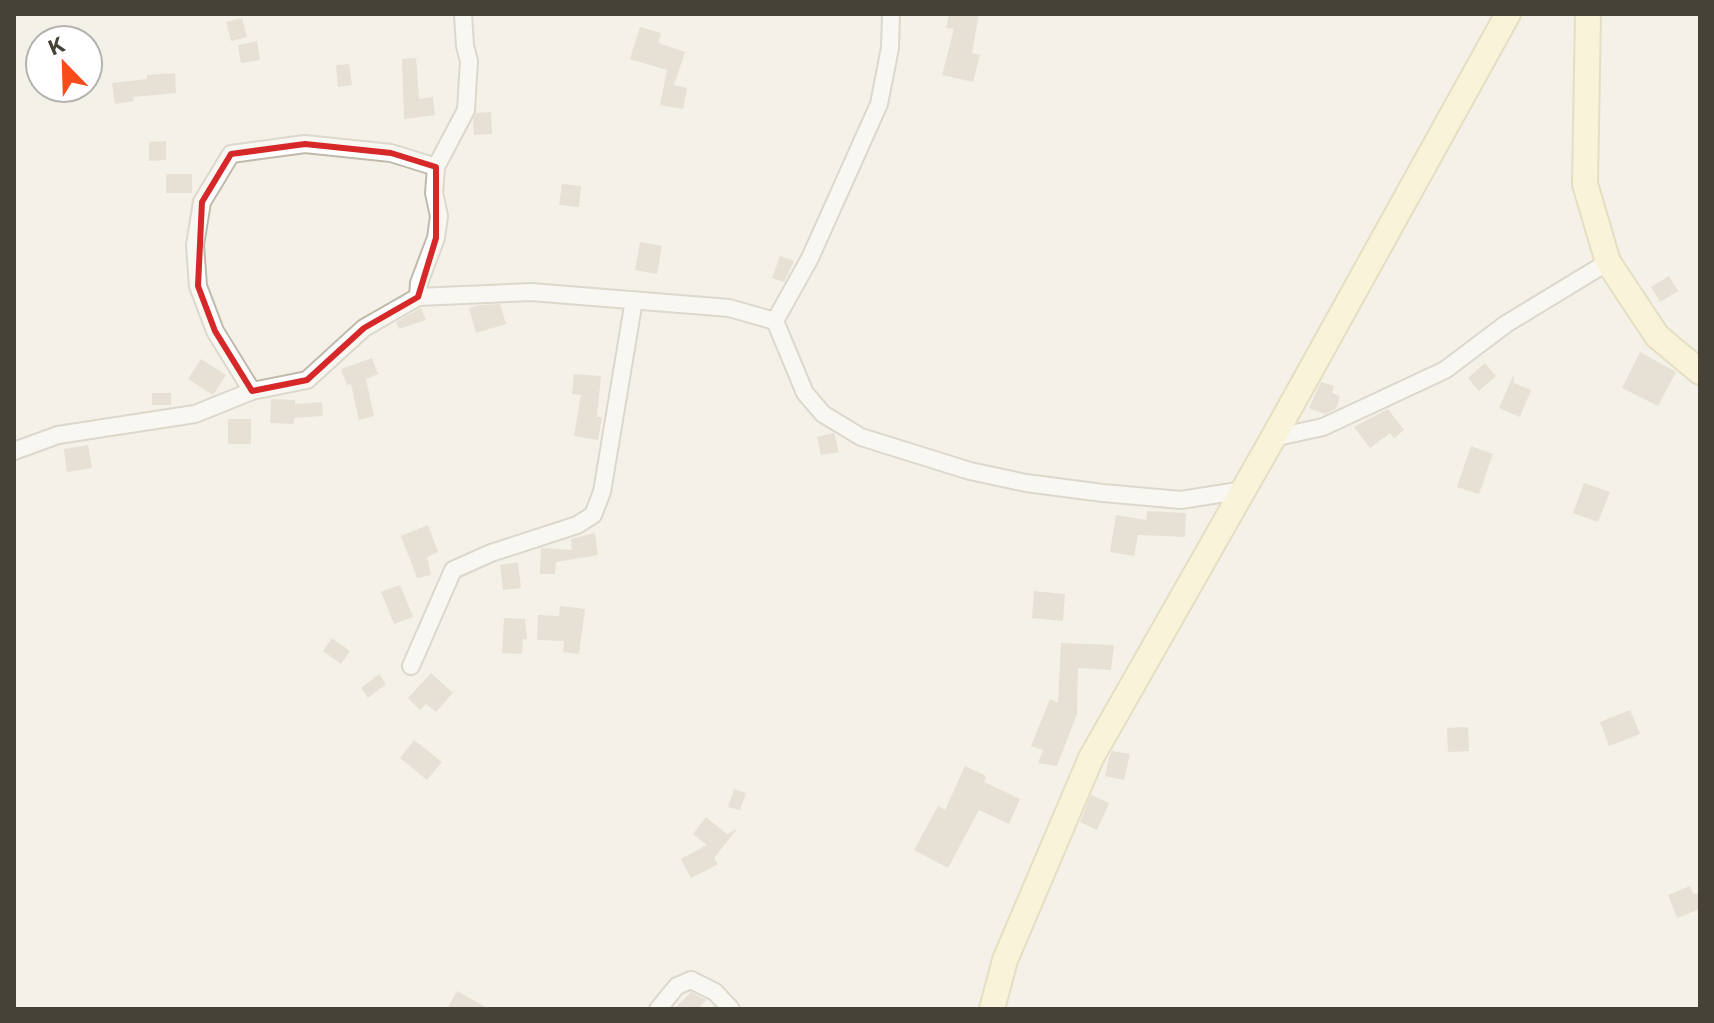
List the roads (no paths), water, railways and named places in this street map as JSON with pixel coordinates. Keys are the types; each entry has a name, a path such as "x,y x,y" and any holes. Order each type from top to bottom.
{"street":[{"path":"418,297 419,283 436,238 439,216 434,193 436,167 466,110 469,61 463,14"},
{"path":"775,321 810,258 879,104 890,48 891,14"},
{"path":"992,1009 1005,960 1091,758 1244,490 1508,14"},
{"path":"1588,14 1585,184 1608,262 1657,336 1700,372"},
{"path":"252,391 215,331 198,286 195,245 202,202 231,154 305,144 391,153 436,167"},
{"path":"1273,438 1323,427 1445,370 1506,324 1608,262"},
{"path":"14,451 58,435 195,414 252,391 307,380 364,328 418,297 531,292 729,308 775,321"},
{"path":"411,666 453,570 491,553 577,525 593,515 602,492 634,300"},
{"path":"775,321 805,393 823,414 861,437 970,471 1026,483 1181,500 1244,490"},
{"path":"658,1009 677,986 691,980 715,992 731,1009"}]}
